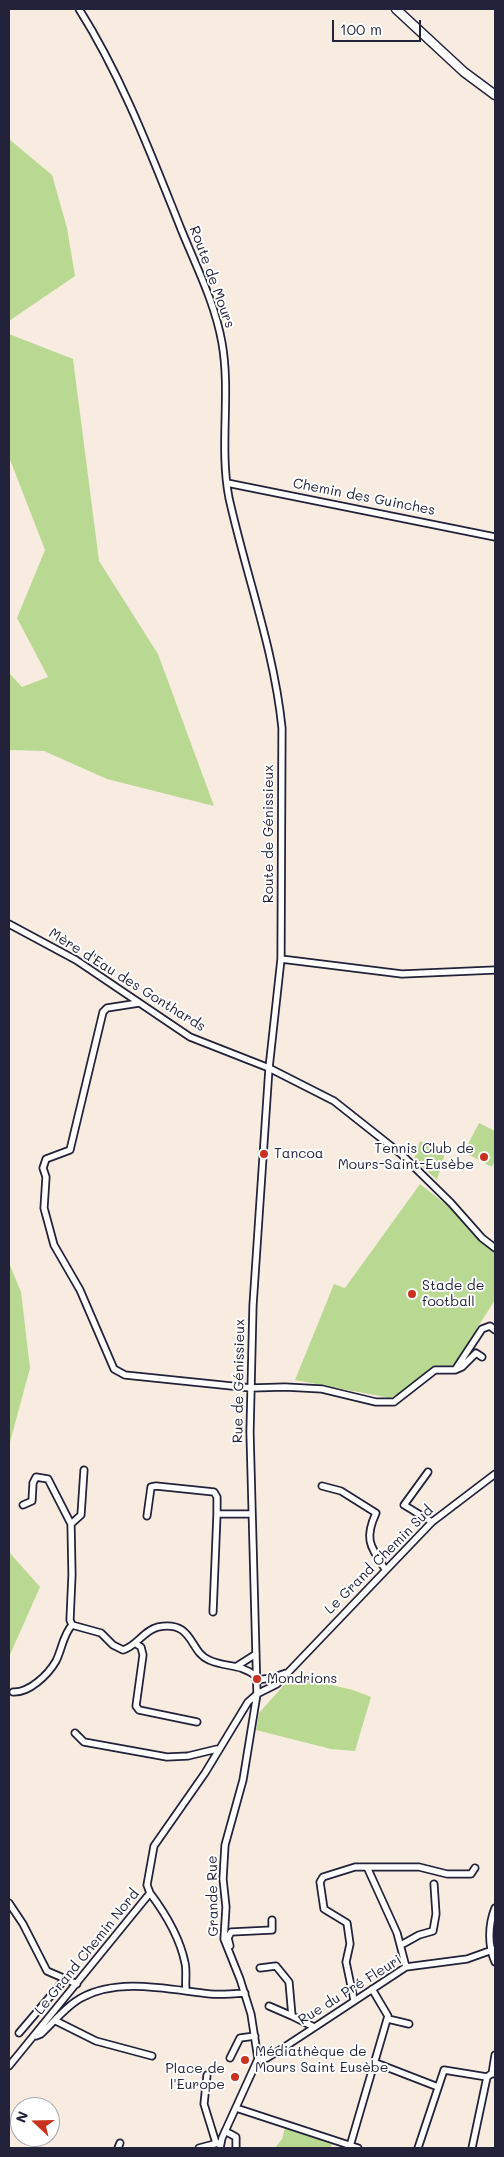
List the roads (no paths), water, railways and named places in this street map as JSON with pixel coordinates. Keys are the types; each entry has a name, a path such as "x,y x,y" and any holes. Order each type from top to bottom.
{"main road":[{"path":"396,9 464,72 495,96"}],"street":[{"name":"Route de Mours","path":"79,9 101,46 139,126 214,310 225,358 224,428 227,483 258,602"},
{"name":"Chemin des Guinches","path":"227,483 495,537"},
{"name":"Route de Génissieux","path":"258,602 279,702 282,728 282,959 269,1068"},
{"name":"Mère d'Eau des Gonthards","path":"9,924 71,956 190,1037 269,1068 319,1092 401,1154 457,1208 482,1238 495,1248"},
{"path":"282,959 402,974 495,970"},
{"path":"139,1003 107,1008 103,1012 70,1150 46,1159 43,1163 46,1176 44,1208 54,1245 80,1290 114,1369 125,1374 251,1388 322,1388 376,1402 394,1402 435,1370 455,1370 462,1367 476,1353 482,1356"},
{"name":"Rue de Génissieux","path":"256,1694 251,1388 253,1305 269,1068"},
{"path":"455,1370 482,1329 490,1326 495,1330"},
{"path":"71,1524 81,1514 84,1470"},
{"path":"428,1472 404,1505 432,1522"},
{"name":"Le Grand Chemin Sud","path":"256,1694 277,1684 432,1522 495,1474"},
{"path":"23,1505 32,1501 33,1483 36,1477 48,1479 71,1524 72,1575 70,1620 72,1625"},
{"path":"322,1486 341,1490 376,1513 368,1537 372,1548 385,1569"},
{"path":"147,1516 151,1487 214,1492 217,1514 213,1612"},
{"path":"217,1514 252,1514"},
{"path":"72,1625 101,1633 118,1649 129,1648 152,1630 159,1627 171,1628 188,1633 199,1652 209,1660 245,1667 256,1678 272,1678 288,1672"},
{"path":"12,1692 19,1692 37,1682 48,1671 55,1662 68,1630 72,1625"},
{"path":"136,1644 141,1647 144,1655 136,1706 139,1710 198,1722"},
{"path":"237,1666 256,1654"},
{"name":"Le Grand Chemin Nord","path":"9,2066 150,1893 147,1885 154,1846 248,1702 256,1694"},
{"name":"Grande Rue","path":"256,1694 243,1780 223,1859 224,1939 245,1993 255,2036 258,2059"},
{"path":"75,1733 84,1742 167,1757 188,1756 218,1750"},
{"path":"354,2000 346,1962 350,1944 347,1923 344,1919 324,1909 320,1882 325,1876 355,1867 424,1867 447,1874 471,1874 475,1868"},
{"path":"367,1867 401,1945 406,1967"},
{"path":"401,1945 419,1935 432,1931 436,1914 434,1884"},
{"path":"150,1893 176,1936 186,1964 186,1990"},
{"path":"9,1903 23,1924 47,1971 76,1984"},
{"path":"495,1908 492,1920 495,1962"},
{"path":"228,1950 231,1932 272,1930 272,1920"},
{"name":"Rue du Pré Fleuri","path":"258,2059 267,2058 406,1967 457,1961 479,1956 493,1950"},
{"path":"260,1968 276,1966 289,1982 292,2016"},
{"path":"19,2033 65,1979"},
{"path":"34,2037 82,1998 102,1991 122,1987 186,1990 211,1994 245,1993"},
{"path":"350,2146 388,2019 372,1989"},
{"path":"269,2006 314,2027"},
{"path":"388,2019 409,2024"},
{"path":"56,2021 96,2040 152,2056"},
{"path":"230,2058 240,2038 255,2036"},
{"path":"472,2148 495,2055"},
{"path":"200,2148 219,2144 258,2059"},
{"path":"376,2063 438,2087"},
{"path":"418,2148 444,2070 491,2074"},
{"path":"207,2075 204,2104 219,2144"},
{"path":"236,2108 358,2148"},
{"path":"226,2131 236,2137 236,2148"}],"place":[{"name":"Tancoa","path":"264,1154"},
{"name":"Tennis Club de Mours-Saint-Eusèbe","path":"484,1157"},
{"name":"Stade de football","path":"412,1294"},
{"name":"Mondrions","path":"257,1679"},
{"name":"Médiathèque de Mours Saint Eusèbe","path":"245,2060"},
{"name":"Place de l'Europe","path":"235,2077"}]}
